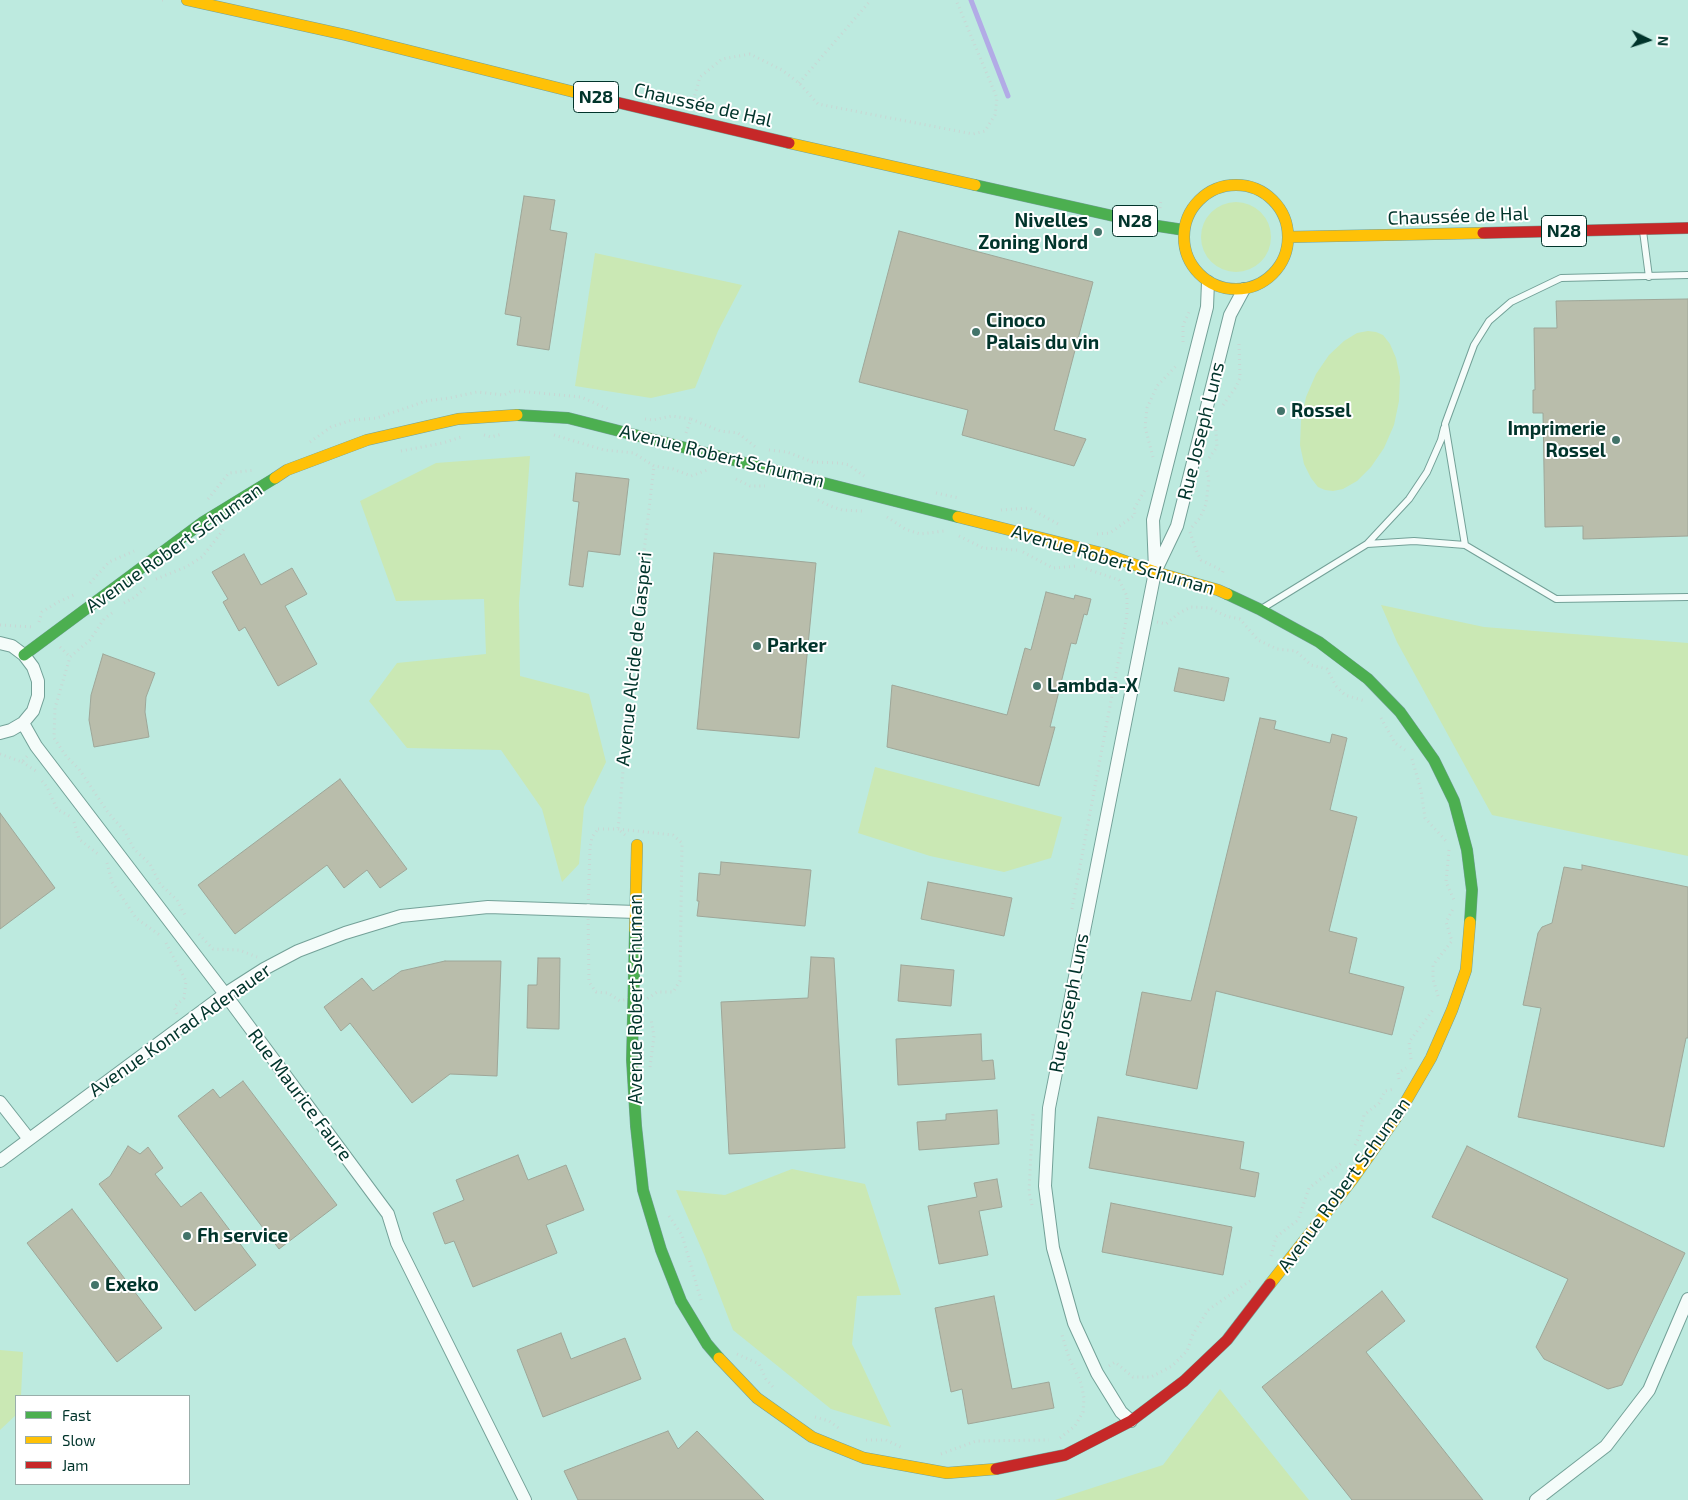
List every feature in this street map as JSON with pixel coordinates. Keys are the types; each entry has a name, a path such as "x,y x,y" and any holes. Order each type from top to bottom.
{"street":[{"name":"Chaussée de Hal","path":"187,0 346,35 688,120 1149,224 1184,230"},
{"name":"N28","path":"1234,185 1249,187 1265,194 1278,205 1286,220 1288,237 1285,256 1275,273 1265,281 1244,289 1221,288 1208,282 1191,263 1185,247 1184,230 1194,207 1205,195 1220,188 1234,185"},
{"name":"Chaussée de Hal","path":"1288,237 1688,228"},
{"name":"Rue Joseph Luns","path":"1130,1421 1121,1412 1096,1374 1074,1323 1053,1248 1045,1186 1049,1108 1155,572 1154,520 1206,307 1208,282"},
{"name":"Rue Joseph Luns","path":"1155,572 1177,526 1230,315 1244,289"},
{"name":"Avenue Robert Schuman","path":"24,655 202,522 287,470 366,440 458,419 520,415 568,418 1105,554 1155,572 1207,586 1259,610 1319,642 1368,679 1400,712 1434,760 1454,802 1467,850 1472,890 1466,970 1452,1010 1431,1058 1398,1115 1352,1180 1227,1340 1184,1381 1130,1421 1065,1455 986,1471 947,1473 899,1466 864,1458 812,1437 757,1398 706,1344 681,1301 661,1250 643,1190 632,1060 637,845"},
{"path":"0,643 12,646 24,655 33,667 38,681 38,696 32,711 23,723 11,730 0,733"},
{"name":"Rue Maurice Faure","path":"23,723 36,746 225,994 388,1214 397,1243 525,1500"},
{"name":"Avenue Konrad Adenauer","path":"0,1160 225,994 264,968 298,951 337,936 402,916 488,907 636,912"},
{"path":"0,1102 29,1139"},
{"path":"1536,1500 1606,1446 1649,1390 1688,1299"}],"lane":[{"path":"1643,229 1649,277"},
{"path":"1259,610 1367,544 1409,499 1428,472 1474,345 1489,321 1510,302 1561,278 1688,275"},
{"path":"1445,424 1465,545"},
{"path":"1367,544 1414,541 1465,545 1556,599 1688,597"}],"path":[{"path":"799,82 871,0"},
{"path":"688,120 700,77 722,59 750,54 782,70 799,82 818,104 973,134 985,131 995,116 997,98 956,0"},
{"path":"1184,348 1183,325 1193,303"},
{"path":"1220,409 1236,387 1240,378 1238,337"},
{"path":"1154,460 1145,427 1147,408 1157,386 1181,359"},
{"path":"673,469 691,419 720,431 738,433 758,449 787,452 813,462 849,465 865,476"},
{"path":"1207,459 1217,447 1216,427"},
{"path":"477,434 492,436 510,432"},
{"path":"547,433 604,450 634,453 654,466 673,469 691,476 708,470 714,472"},
{"path":"391,451 411,450 461,437"},
{"path":"1206,465 1209,479 1206,504 1200,518 1189,528 1201,560 1223,571"},
{"name":"Avenue Alcide de Gasperi","path":"637,845 618,829 633,646 654,466"},
{"path":"734,478 750,486 769,486"},
{"path":"1096,534 1110,533 1135,515 1134,509 1147,485"},
{"path":"934,493 952,495 967,501"},
{"path":"816,498 842,510 867,511"},
{"path":"997,510 1029,508 1062,527"},
{"path":"880,514 905,529 920,534 950,531"},
{"path":"122,604 135,597 154,580 186,567 202,557 226,526"},
{"path":"958,535 983,548 1021,550 1053,568 1076,565 1119,580 1127,596 1127,616 1071,914"},
{"path":"1127,616 1166,624 1179,612 1191,608 1210,608 1226,616 1240,619 1258,640 1277,649 1296,651 1311,665 1328,668 1336,686 1345,695 1372,702"},
{"path":"116,609 104,619 90,640 70,657 55,708 54,738 66,756 79,769 107,811 125,832 134,849 150,864 160,884 177,900 188,922"},
{"path":"1377,710 1395,743 1404,748 1412,759 1421,790 1425,818 1450,845 1446,882 1456,903 1446,922 1452,941 1433,965 1433,980 1438,993 1438,999"},
{"path":"22,762 34,769 47,788 57,809 73,818 80,839 97,852 108,864 112,882 136,918 164,938 186,981 184,998 174,1007 182,1026"},
{"path":"194,929 212,949 239,950 256,956 264,968"},
{"path":"647,999 649,1008"},
{"path":"1399,1080 1398,1073 1411,1064 1409,1042 1437,1004"},
{"path":"650,1073 654,1036 651,1017"},
{"path":"1352,1151 1359,1137 1364,1115 1379,1103 1385,1091 1396,1088"},
{"path":"1033,1210 1029,1192 1034,1112"},
{"path":"1268,1262 1276,1237 1298,1220 1309,1188 1348,1158"},
{"path":"665,1210 682,1235 703,1308"},
{"path":"1081,1384 1115,1362 1132,1377 1150,1377 1172,1366 1187,1351 1193,1334 1208,1310 1257,1276"},
{"path":"936,1456 976,1440 1056,1440 1075,1426 1083,1412 1084,1398 1081,1384 1069,1358 1061,1331"},
{"path":"731,1349 759,1364 766,1379 776,1392"},
{"path":"812,1416 829,1421 842,1431"},
{"path":"862,1440 886,1440 907,1449"}],"green space":[{"path":"1236,202 1249,205 1261,212 1268,224 1271,237 1268,250 1261,262 1249,269 1236,272 1223,269 1211,262 1204,250 1201,237 1204,224 1211,212 1223,205"},
{"path":"595,253 742,285 718,331 695,388 651,398 575,386"},
{"path":"1368,331 1383,335 1390,344 1396,358 1400,377 1399,401 1394,425 1384,448 1371,467 1357,481 1343,489 1325,490 1318,487 1311,478 1304,464 1300,445 1301,421 1306,397 1316,374 1329,355 1344,341 1357,333"},
{"path":"530,456 519,603 520,676 589,694 606,762 584,807 579,864 562,882 542,809 501,750 407,748 369,701 397,663 486,654 484,599 396,601 360,501 436,463"},
{"path":"1381,605 1484,627 1688,643 1688,856 1492,815 1397,642"},
{"path":"875,767 1062,817 1051,858 1004,872 930,856 858,833"},
{"path":"792,1169 865,1184 901,1295 857,1296 852,1344 891,1427 831,1409 733,1330 705,1257 676,1190 725,1195"},
{"path":"0,1350 23,1352 21,1395 15,1395 15,1416 0,1430"},
{"path":"1220,1389 1309,1500 1055,1500 1163,1465"}],"building":[{"path":"524,196 555,200 550,230 567,233 549,350 517,345 521,317 505,314"},
{"name":"Cinoco Palais du vin","path":"899,231 1093,282 1054,430 1086,439 1074,466 962,435 968,410 859,382"},
{"name":"Imprimerie Rossel","path":"1688,299 1688,536 1583,539 1583,526 1545,527 1543,413 1533,413 1533,390 1535,390 1534,328 1557,328 1556,301"},
{"path":"576,473 629,479 620,555 588,551 583,587 569,585 579,502 573,501"},
{"name":"Parker","path":"714,553 816,563 799,738 697,729"},
{"path":"244,554 261,585 292,568 307,594 285,606 317,664 278,686 245,627 239,631 223,602 228,599 212,572"},
{"path":"1046,592 1074,599 1075,595 1091,599 1087,615 1084,614 1076,644 1071,643 1050,727 1055,727 1039,786 887,747 892,685 1007,715 1025,648 1031,650"},
{"path":"103,654 155,673 146,697 145,712 149,737 94,747 89,720 91,695"},
{"path":"1179,668 1229,678 1224,701 1174,691"},
{"path":"1260,718 1276,721 1274,729 1330,743 1332,734 1347,738 1330,810 1357,817 1329,931 1357,938 1349,973 1404,987 1392,1035 1216,991 1197,1089 1126,1075 1142,992 1191,1001"},
{"path":"340,779 407,869 380,888 367,870 344,888 327,865 235,934 198,885"},
{"path":"0,813 55,888 0,929"},
{"path":"721,862 811,870 805,926 697,916 699,873 720,875"},
{"path":"1582,865 1688,887 1688,1038 1686,1038 1664,1147 1518,1117 1541,1008 1523,1005 1538,933 1542,927 1552,923 1564,867 1582,870"},
{"path":"928,882 1012,898 1004,936 921,919"},
{"path":"811,957 834,958 845,1148 729,1154 721,1002 808,998"},
{"path":"538,958 560,958 559,1029 527,1028 528,985 537,985"},
{"path":"445,961 501,961 497,1076 450,1074 412,1103 350,1023 341,1031 324,1007 362,978 373,991 401,971"},
{"path":"901,965 954,970 951,1006 898,1001"},
{"path":"981,1034 982,1061 993,1060 995,1079 898,1085 896,1039"},
{"path":"243,1081 337,1205 279,1249 178,1116 213,1089 220,1098"},
{"path":"997,1110 999,1144 919,1150 917,1122 946,1120 946,1114"},
{"path":"1098,1117 1244,1142 1240,1169 1259,1173 1255,1197 1089,1168"},
{"name":"Fh service","path":"128,1146 140,1154 148,1147 163,1168 155,1174 181,1207 201,1192 256,1265 195,1311 99,1184 110,1176"},
{"path":"1467,1146 1685,1253 1622,1385 1608,1389 1544,1359 1536,1347 1568,1279 1432,1217"},
{"path":"518,1155 528,1180 566,1165 584,1210 546,1225 557,1253 473,1287 454,1241 445,1244 433,1213 464,1200 456,1180"},
{"path":"997,1179 1002,1207 979,1211 988,1255 939,1264 928,1206 977,1197 974,1183"},
{"path":"1111,1203 1232,1227 1223,1275 1102,1252"},
{"name":"Exeko","path":"72,1209 162,1328 117,1362 27,1243"},
{"path":"1382,1291 1405,1321 1366,1352 1483,1500 1352,1500 1262,1387"},
{"path":"994,1296 1012,1389 1049,1382 1054,1408 968,1424 962,1389 951,1392 935,1308"},
{"path":"561,1333 571,1359 625,1338 641,1379 543,1417 517,1350"},
{"path":"668,1431 678,1449 697,1431 764,1500 578,1500 564,1471"}],"waterway":[{"path":"971,0 1008,96"}],"traffic: fast":[{"path":"975,185 1158,226 1184,230"},
{"path":"517,415 568,418 958,517"},
{"path":"24,655 203,522 275,478"},
{"path":"1227,594 1259,609 1319,642 1368,679 1400,712 1434,760 1454,801 1467,850 1472,890 1470,922"},
{"path":"635,930 632,1060 636,1126 643,1190 661,1250 681,1301 707,1344 719,1358"}],"traffic: slow":[{"path":"187,0 346,35 590,96"},
{"path":"789,143 975,185"},
{"path":"1236,185 1256,189 1273,200 1284,217 1288,237 1284,257 1273,274 1256,285 1236,289 1216,285 1199,274 1188,257 1184,237 1188,217 1199,200 1216,189 1236,185"},
{"path":"1288,237 1483,233"},
{"path":"275,478 287,470 367,440 458,419 517,415"},
{"path":"958,517 1105,554 1155,572 1227,594"},
{"path":"635,930 637,845"},
{"path":"1270,1284 1352,1180 1398,1115 1431,1058 1452,1010 1466,970 1470,922"},
{"path":"719,1358 757,1398 812,1437 864,1458 947,1473 996,1469"}],"traffic: jam":[{"path":"590,96 789,143"},
{"path":"1483,233 1688,228"},
{"path":"996,1469 1065,1455 1131,1421 1184,1381 1227,1340 1270,1284"}],"place":[{"name":"Nivelles Zoning Nord","path":"1098,232"},
{"name":"Cinoco Palais du vin","path":"976,332"},
{"name":"Rossel","path":"1281,411"},
{"name":"Imprimerie Rossel","path":"1616,440"},
{"name":"Parker","path":"757,646"},
{"name":"Lambda-X","path":"1037,686"},
{"name":"Fh service","path":"187,1236"},
{"name":"Exeko","path":"95,1285"}]}
